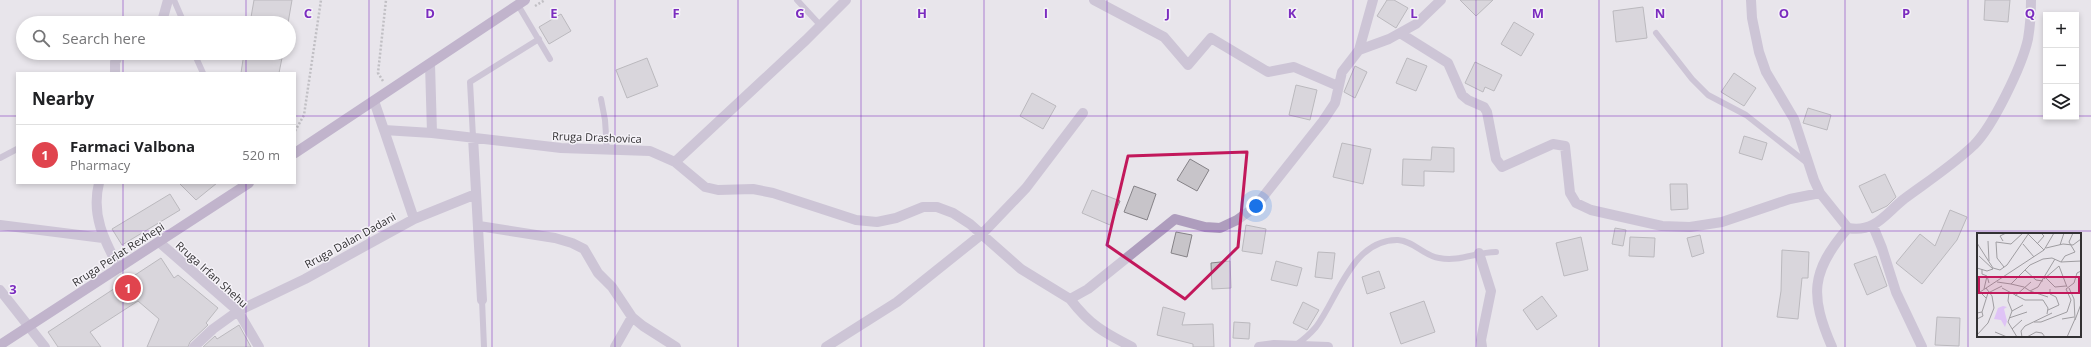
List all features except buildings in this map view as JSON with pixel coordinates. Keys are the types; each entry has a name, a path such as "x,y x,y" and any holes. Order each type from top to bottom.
{"main road":[{"path":"296,152 522,3"},
{"name":"Rruga Perlat Rexhepi","path":"0,345 247,184"}],"street":[{"path":"164,16 168,0"},
{"path":"675,162 821,26 846,0"},
{"path":"1094,0 1164,37 1188,65 1212,38 1268,72 1294,67 1338,86"},
{"path":"1070,299 1100,280 1175,219 1205,227 1220,228 1237,220 1255,207 1323,121 1334,103 1342,72 1359,50 1373,0"},
{"path":"1359,50 1400,33 1416,24 1440,0"},
{"path":"1751,0 1755,31 1763,65 1794,119 1820,193 1848,228 1858,230 1873,226 1897,204 1974,144 1988,125 2022,58 2028,40 2031,0"},
{"path":"1400,33 1448,63 1462,95 1468,100 1484,107 1487,112 1496,159 1499,165 1502,167 1553,144 1565,146 1570,193 1576,203 1591,210 1662,226 1690,227 1722,222 1790,199 1820,193"},
{"path":"115,72 116,60"},
{"path":"430,64 432,133"},
{"path":"374,101 414,219"},
{"path":"826,347 898,302 982,234 1026,188 1082,113"},
{"name":"Rruga Drashovica","path":"384,130 432,133 562,148 650,151 675,162 705,187 718,190 753,189 773,193 856,220 870,221 896,218 923,207 937,207 953,213 982,234 1022,269 1070,299 1086,318 1106,334 1132,347"},
{"path":"473,138 482,300"},
{"path":"100,184 96,194 97,213 103,238 119,268"},
{"name":"Rruga Dalan Dadani","path":"194,347 213,329 238,311 305,279 414,219 476,194"},
{"path":"0,225 103,238"},
{"path":"479,226 555,238 572,243 584,249 598,273 621,299 632,317 676,347"},
{"path":"1873,226 1882,248 1896,292 1922,347"},
{"path":"1832,347 1820,321 1816,299 1818,282 1824,263 1834,245 1848,228"},
{"name":"Rruga Irfan Shehu","path":"159,242 238,311 259,347"},
{"path":"1479,253 1488,277 1491,291 1481,340 1482,347"},
{"path":"0,290 45,347"},
{"path":"615,347 632,317"},
{"path":"1259,347 1274,345 1328,347"}],"lane":[{"path":"174,0 181,16"},
{"path":"797,0 821,26"},
{"path":"522,3 538,39 550,59"},
{"path":"1656,32 1692,79 1708,95 1746,115 1809,164"},
{"path":"473,138 470,82 538,39"},
{"path":"197,60 203,72"},
{"path":"601,99 605,120 607,150"},
{"path":"0,158 16,150"},
{"path":"1294,346 1317,326 1333,295 1352,266 1370,249 1384,242 1398,240 1408,242 1426,254 1437,258 1459,260 1479,253 1496,252"},
{"path":"482,300 484,347"}],"path":[{"path":"296,128 304,115 321,0"},
{"path":"386,0 378,73 386,85"}],"highlighted area":[{"path":"1247,152 1238,247 1185,299 1107,245 1128,156"}],"place":[{"name":"Farmaci Valbona","path":"128,288"}]}
